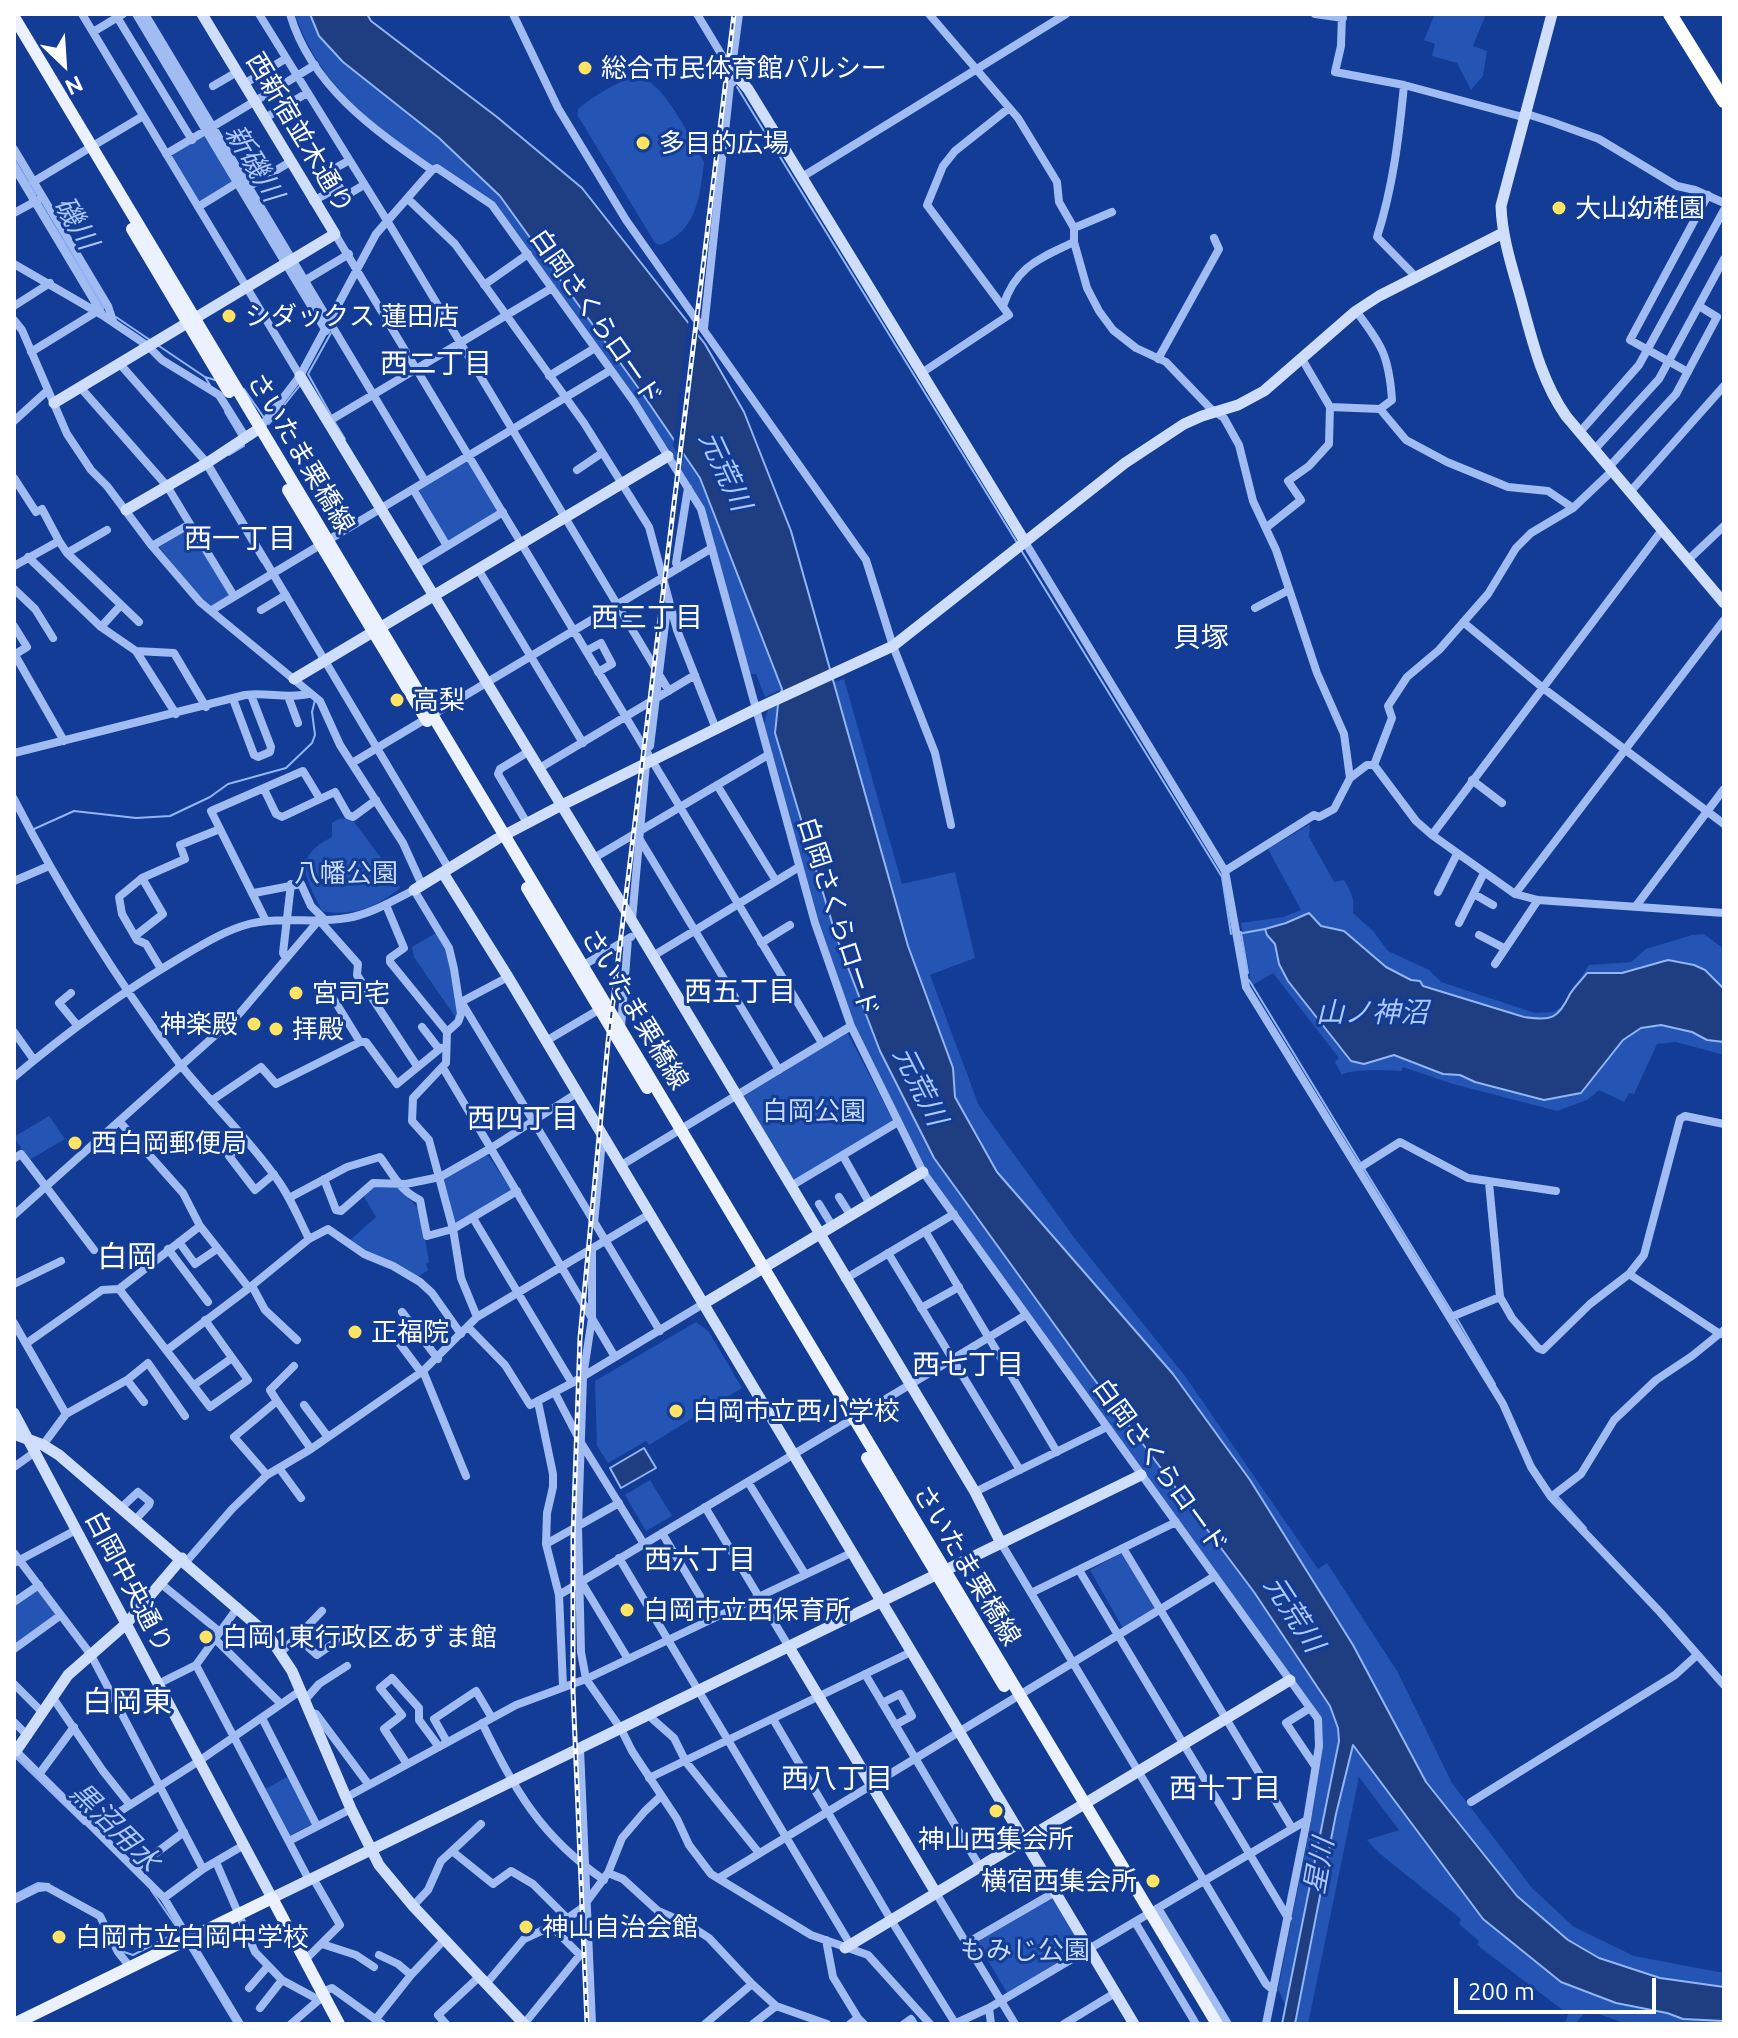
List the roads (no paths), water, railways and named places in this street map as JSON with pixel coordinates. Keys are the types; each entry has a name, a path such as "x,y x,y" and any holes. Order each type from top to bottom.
{"highway":[{"path":"1670,14 1724,101"},
{"path":"1682,14 1724,84"}],"main road":[{"name":"さいたま栗橋線","path":"14,17 88,148"},
{"name":"さいたま栗橋線","path":"14,31 191,320 253,433 377,630 600,1009 761,1270 1082,1806 1208,2024"},
{"name":"さいたま栗橋線","path":"501,838 584,965 678,1132"},
{"path":"14,2024 272,1898 339,2024"},
{"name":"さいたま栗橋線","path":"1146,1915 1217,2024"}],"street":[{"path":"82,14 632,921"},
{"path":"136,14 248,187 288,262 304,281 328,327"},
{"path":"145,14 237,183 374,394 425,481"},
{"name":"西新宿並木通り","path":"202,14 335,234"},
{"path":"259,14 669,691"},
{"name":"白岡さくらロード","path":"290,14 294,28 315,65 338,97 398,147 432,170 437,168 492,205 611,370 701,509 815,923 851,1026 923,1172 1318,1719 1319,1746 1307,1820 1266,2024"},
{"path":"513,14 578,145 626,220 866,560 893,646 935,753 951,825"},
{"path":"697,14 729,67 748,89 923,372 1225,871 1246,987 1503,1404 1531,1467 1551,1497 1724,1685"},
{"path":"729,67 733,59 739,14"},
{"path":"929,14 1009,108 1057,182 1059,202 1074,228 1074,242 1087,288 1099,311 1113,330 1136,348 1166,362 1210,408 1224,418 1239,445 1253,501 1267,527 1317,673 1344,734 1350,778"},
{"path":"802,177 1066,14"},
{"path":"1315,14 1342,16 1341,46 1335,72 1404,85 1552,122 1599,139 1677,186 1724,203"},
{"path":"1552,14 1501,206 1503,233 1545,378 1559,406 1724,603"},
{"path":"93,32 120,16 192,140"},
{"path":"244,84 285,59"},
{"path":"166,154 315,65"},
{"path":"213,86 237,72"},
{"path":"703,329 730,85 738,77"},
{"path":"1404,85 1387,207 1377,237 1415,276"},
{"path":"265,118 307,93"},
{"path":"923,372 1009,315 927,205 943,166 955,151 1009,108"},
{"path":"33,182 143,116"},
{"path":"14,149 99,314"},
{"path":"348,161 330,171 339,187 345,196 364,185"},
{"path":"248,187 290,162"},
{"path":"14,167 108,306 113,322"},
{"path":"126,510 253,433 300,376 376,234 432,170"},
{"path":"198,207 237,183"},
{"path":"313,201 339,187"},
{"path":"1688,372 1630,340 1708,195"},
{"path":"408,199 455,244 565,398 649,527 672,611 716,729"},
{"path":"14,213 39,200"},
{"path":"1580,432 1639,365 1724,210"},
{"path":"1074,228 1112,212"},
{"path":"14,1077 77,1025 126,990 225,933 266,921 344,919 368,913 560,806 756,709 893,646 1125,463 1184,424 1238,405 1264,391 1356,311 1415,276 1503,233"},
{"path":"54,403 335,234 646,750 649,762 822,1043"},
{"path":"1158,359 1219,249 1214,238"},
{"path":"1003,306 1010,286 1026,268 1074,242"},
{"path":"304,281 349,254"},
{"path":"484,285 528,254"},
{"path":"1595,449 1659,379 1724,259"},
{"path":"14,264 113,322 148,346 162,360 219,395 253,433"},
{"path":"14,306 50,283"},
{"path":"329,421 552,288"},
{"path":"1374,765 1392,718 1388,706 1407,677 1439,650 1488,594 1516,548 1531,533 1573,508 1676,394 1717,317 1699,306"},
{"path":"1330,407 1380,409 1392,400 1390,372 1382,346 1356,311"},
{"path":"31,352 99,314"},
{"path":"14,320 67,434 91,470 152,546 200,602 320,701 340,745 403,843 418,887 449,948 461,1002 660,1331"},
{"path":"549,376 595,348"},
{"path":"1267,527 1301,500 1288,481 1309,466 1329,444 1330,407 1302,359"},
{"path":"119,363 207,463 377,748 606,1144 1134,2024"},
{"path":"212,610 611,370"},
{"path":"1630,492 1724,386"},
{"path":"80,387 167,486 234,596"},
{"path":"14,421 47,391"},
{"path":"1380,409 1406,440 1447,462 1508,487 1548,491 1573,508"},
{"path":"577,470 602,453"},
{"path":"295,679 668,456"},
{"path":"14,478 36,512 42,509 67,553 139,622"},
{"path":"679,568 676,563 688,488"},
{"path":"413,489 447,546"},
{"path":"416,565 503,512"},
{"path":"152,546 190,524"},
{"path":"1687,561 1724,526"},
{"path":"67,553 107,530"},
{"path":"1432,835 1662,530"},
{"path":"14,566 59,541"},
{"path":"352,763 712,548"},
{"path":"28,557 101,627 136,651 176,714"},
{"path":"478,569 583,743"},
{"path":"14,589 35,609 53,638"},
{"path":"1255,608 1289,590"},
{"path":"261,610 286,595"},
{"path":"101,627 120,606"},
{"path":"646,750 650,746 666,616 672,611"},
{"path":"1515,894 1724,620"},
{"path":"1463,622 1543,688 1724,824"},
{"path":"14,626 27,647 14,655 64,741"},
{"path":"586,651 601,643 612,664 598,672"},
{"path":"136,651 174,653 206,707"},
{"path":"538,769 695,675"},
{"path":"14,753 251,695 308,694"},
{"path":"233,699 254,755 258,757 270,752 271,747 251,695"},
{"path":"288,696 298,723"},
{"path":"527,823 498,774 500,769 528,752"},
{"path":"594,858 640,834 679,807 768,755"},
{"path":"621,1027 634,936 632,921 649,762"},
{"path":"1225,871 1314,815 1319,817 1334,809 1350,778 1367,765 1374,765"},
{"path":"1374,765 1416,821 1515,894 1538,900 1724,913"},
{"path":"266,921 211,811 303,771 320,799"},
{"path":"1472,780 1502,803"},
{"path":"717,785 776,881"},
{"path":"264,789 276,814 282,817 335,792 348,815 353,817 376,800"},
{"path":"1636,906 1724,789"},
{"path":"14,799 49,866 126,990 181,1064 274,1174 309,1239"},
{"path":"161,969 122,914 119,897 142,878 185,859 180,845 220,829"},
{"path":"640,834 779,1070"},
{"path":"1438,892 1457,854"},
{"path":"14,881 49,866"},
{"path":"653,956 799,867"},
{"path":"1459,923 1484,873"},
{"path":"135,936 163,914 142,878"},
{"path":"286,959 283,953 285,920 291,884"},
{"path":"254,893 301,884 311,906 358,964 357,975 417,1066"},
{"path":"1474,894 1493,905"},
{"path":"1495,964 1538,900"},
{"path":"386,905 404,948 390,958 390,962 447,1032 446,1063 413,1098 412,1121 429,1140 453,1229 461,1278 477,1317"},
{"path":"14,1215 240,1013 322,920"},
{"path":"761,943 790,925"},
{"path":"1479,935 1504,948"},
{"path":"584,965 634,936"},
{"path":"634,936 653,956 908,1386 975,1492 1001,1543 1138,1772 1266,1984 1273,1990"},
{"path":"461,1002 508,977"},
{"path":"71,993 59,1003 77,1025"},
{"path":"333,998 360,1042"},
{"path":"447,1032 458,1022 461,1002"},
{"path":"546,1041 600,1009"},
{"path":"620,1166 851,1026"},
{"path":"211,1101 261,1067 276,1084 360,1042 366,1042 397,1084 440,1048 422,1027"},
{"path":"14,1032 34,1060"},
{"path":"443,1068 615,1357"},
{"path":"324,1179 336,1210 341,1211 373,1183 406,1184 440,1177 577,1093"},
{"path":"1489,1183 1500,1297 1512,1318 1543,1350 1590,1304 1629,1274 1644,1255 1680,1119 1685,1116 1724,1124"},
{"path":"119,1121 183,1193 200,1226 265,1310 297,1340"},
{"path":"791,1186 898,1122"},
{"path":"245,1141 229,1156 255,1190 274,1174"},
{"path":"1359,1168 1400,1142 1468,1178 1556,1191"},
{"path":"594,1224 601,1151 606,1144"},
{"path":"15,1158 21,1154 94,1250"},
{"path":"843,1156 870,1204"},
{"path":"289,1198 347,1167 380,1157 407,1194 420,1200 427,1236 453,1229 517,1191"},
{"path":"1448,1168 1451,1157"},
{"path":"167,1350 309,1239 328,1229 364,1254 420,1282 465,1331 505,1365 530,1405 583,1377 923,1172"},
{"path":"839,1197 851,1216"},
{"path":"819,1204 833,1227"},
{"path":"240,2024 164,1898 15,1750 28,1736 68,1675 126,1624 160,1583 267,1475 311,1449 422,1372 477,1317 650,1214"},
{"path":"845,1279 954,1214"},
{"path":"473,1218 572,1383"},
{"path":"27,1343 102,1290 119,1289 200,1226"},
{"path":"925,1231 1057,1452"},
{"path":"179,1242 195,1264 217,1249"},
{"path":"168,1249 208,1302"},
{"path":"592,1249 592,1318 583,1377 578,1526 581,1652 586,1679 677,1819 689,1845 711,1874 811,1935 868,1955 930,2024"},
{"path":"888,1253 1020,1470"},
{"path":"14,1284 61,1261"},
{"path":"1551,1497 1581,1474 1614,1420 1656,1380 1722,1332 1629,1274"},
{"path":"921,1308 959,1287"},
{"path":"119,1289 210,1407 248,1380 205,1320"},
{"path":"1451,1317 1500,1297"},
{"path":"402,1312 438,1359"},
{"path":"559,1595 1026,1315"},
{"path":"14,1323 66,1414"},
{"path":"400,1344 422,1372 466,1476"},
{"path":"194,1385 232,1358"},
{"path":"14,1467 39,1449 66,1414 127,1380 148,1363 185,1416"},
{"path":"294,1366 270,1390 311,1449"},
{"path":"127,1380 144,1402"},
{"path":"555,1393 580,1441 644,1544"},
{"path":"267,1475 234,1437 277,1401"},
{"path":"538,1402 553,1474 546,1544 559,1595 563,1686"},
{"path":"304,1405 328,1437"},
{"path":"14,1413 27,1438 39,1449 59,1455 261,1626 281,1652 370,1850 386,1875 522,2023 580,1955 551,1926"},
{"path":"975,1492 1107,1427"},
{"path":"14,1434 27,1438"},
{"name":"白岡中央通り","path":"39,1449 76,1530 272,1898"},
{"path":"279,1468 301,1498"},
{"path":"272,1898 1141,1475"},
{"path":"748,1482 805,1574"},
{"path":"122,1507 138,1492 141,1493 150,1502 136,1519"},
{"path":"546,1544 619,1503"},
{"path":"705,1507 1015,2024"},
{"path":"1031,1593 1176,1522"},
{"path":"76,1530 16,1558 91,1655 203,1869"},
{"path":"662,1533 713,1618"},
{"path":"1123,1548 1292,1828"},
{"path":"289,1841 317,1826 369,1785 516,1705 586,1679 851,1553"},
{"path":"619,1558 848,1946"},
{"path":"1079,1570 1288,1918"},
{"path":"719,1878 1215,1576"},
{"path":"160,1583 217,1636 281,1704"},
{"path":"581,1584 628,1659"},
{"path":"14,1602 39,1585"},
{"path":"158,1684 196,1665 238,1607"},
{"path":"281,1652 322,1611"},
{"path":"14,1649 61,1615"},
{"path":"297,1637 317,1655 354,1629"},
{"path":"649,1778 911,1652"},
{"path":"1471,1802 1675,1675 1697,1655"},
{"path":"196,1665 289,1841 340,1925 305,1960"},
{"path":"94,1828 281,1704 305,1701 319,1684 347,1666"},
{"path":"865,1674 980,1867"},
{"path":"407,1764 384,1729 402,1715 380,1688 392,1678 419,1708 419,1720 443,1745"},
{"path":"848,1946 1290,1680"},
{"path":"14,1684 43,1713"},
{"path":"443,1745 434,1719 476,1691 492,1718"},
{"path":"882,1703 900,1694 912,1716 895,1725"},
{"path":"53,1698 130,1805"},
{"path":"305,1701 369,1785"},
{"path":"1310,1708 1286,1723 1316,1767"},
{"path":"648,1715 674,1738 686,1762 759,1853"},
{"path":"262,1718 317,1826"},
{"path":"773,1719 955,2024 989,2008 1307,1820"},
{"path":"14,1722 28,1736"},
{"path":"482,1723 540,1825 585,1866 606,1876 623,1879 658,1911 686,1923 709,1938 776,2006 827,2024"},
{"path":"40,1773 74,1727"},
{"path":"580,1749 592,2024"},
{"path":"446,2024 438,2015 483,1981 524,1939 567,1918 586,1903 606,1876 622,1838 661,1796"},
{"path":"413,1906 428,1890 441,1861 481,1824"},
{"path":"136,1868 184,1832"},
{"path":"164,1898 203,1869 244,1845"},
{"path":"452,1851 493,1884 511,1871 533,1884 567,1918"},
{"path":"216,1862 255,1952 282,1980 322,1996"},
{"path":"14,1900 47,1887 100,1916 118,1952 130,1967"},
{"path":"967,1943 1055,1892"},
{"path":"1146,1915 1196,2024"},
{"path":"1146,1915 1228,2024"},
{"path":"291,2024 332,1988 379,2021 411,1975 444,1940"},
{"path":"826,1940 833,1977 861,2021 850,2024"},
{"path":"322,1944 356,1955 374,1967"},
{"path":"379,1955 398,1964 411,1975"},
{"path":"249,1988 268,1966"},
{"path":"260,2008 282,1980"},
{"path":"705,2024 752,1984"},
{"path":"1064,2024 1115,1993"},
{"path":"753,2024 776,2006"},
{"path":"989,2008 991,2024"},
{"path":"904,2024 911,2019 914,2024"}],"water":[{"path":"310,14 367,14 371,21 497,117 582,188 705,344 744,412 791,531 908,946 953,1068 955,1097 997,1172 1173,1374 1250,1480 1353,1645 1426,1782 1517,1896 1568,1940 1599,1958 1660,1978 1724,1987 1724,2021 1683,2019 1616,2003 1561,1982 1483,1919 1353,1745 1336,1814 1295,2024 1282,2024 1339,1741 1330,1706 1254,1592 1088,1371 934,1158 880,1051 836,936 775,733 782,689 700,478 500,196 439,138 343,62 319,36"},
{"name":"山ノ神沼","path":"1309,913 1321,926 1344,931 1386,967 1411,980 1420,981 1423,986 1524,1017 1541,1019 1558,1013 1587,973 1622,973 1668,960 1694,965 1705,970 1724,989 1724,1042 1707,1040 1692,1032 1661,1025 1641,1028 1623,1040 1581,1093 1544,1100 1475,1082 1460,1075 1443,1074 1394,1055 1364,1064 1351,1061 1288,981 1279,964 1275,944 1265,929"},
{"path":"644,1448 656,1468 621,1488 610,1468"}],"waterway":[{"path":"737,87 1016,541"},
{"name":"磯川","path":"14,159 36,195"},
{"name":"磯川","path":"39,201 104,308"},
{"path":"116,317 150,340"},
{"path":"331,333 308,374 331,415"},
{"path":"159,346 205,377 215,380"},
{"path":"205,377 210,385"},
{"path":"269,424 301,384"},
{"path":"244,389 265,419"},
{"path":"225,412 240,437"},
{"path":"334,421 345,439"},
{"path":"229,455 244,446 243,443"},
{"path":"206,469 262,562"},
{"path":"1021,550 1222,877 1231,934"},
{"path":"34,829 74,811 136,818 170,816 210,797 228,784 286,768 312,743 315,735 312,712 315,700"},
{"path":"1243,933 1265,929"},
{"path":"1237,932 1241,932 1248,973"},
{"path":"1249,980 1360,1162"},
{"path":"1363,1167 1452,1312"},
{"path":"1456,1317 1495,1384"},
{"path":"1558,1497 1586,1528"},
{"name":"黒沼用水","path":"14,1756 84,1824"},
{"path":"14,1895 38,1883 49,1884"},
{"name":"黒沼用水","path":"151,1890 180,1932"},
{"path":"124,1952 133,1955 170,1936"},
{"name":"黒沼用水","path":"189,1948 235,2024"}],"railway":[{"path":"587,2024 573,1691 573,1537 580,1338 608,1042 734,14"}],"place":[{"name":"総合市民体育館パルシー","path":"585,68"},
{"name":"多目的広場","path":"643,143"},
{"name":"大山幼稚園","path":"1559,208"},
{"name":"シダックス 蓮田店","path":"229,316"},
{"name":"高梨","path":"397,700"},
{"name":"宮司宅","path":"296,993"},
{"name":"神楽殿","path":"254,1024"},
{"name":"拝殿","path":"276,1029"},
{"name":"西白岡郵便局","path":"75,1143"},
{"name":"正福院","path":"355,1332"},
{"name":"白岡市立西小学校","path":"676,1411"},
{"name":"白岡市立西保育所","path":"627,1610"},
{"name":"白岡1東行政区あずま館","path":"206,1637"},
{"name":"神山西集会所","path":"996,1811"},
{"name":"横宿西集会所","path":"1153,1881"},
{"name":"神山自治会館","path":"526,1927"},
{"name":"白岡市立白岡中学校","path":"59,1937"}],"district":[{"name":"西二丁目","path":"436,364"},
{"name":"西一丁目","path":"240,539"},
{"name":"西三丁目","path":"647,618"},
{"name":"貝塚","path":"1201,638"},
{"name":"西五丁目","path":"740,992"},
{"name":"西四丁目","path":"523,1119"},
{"name":"白岡","path":"127,1257"},
{"name":"西七丁目","path":"968,1365"},
{"name":"西六丁目","path":"700,1560"},
{"name":"白岡東","path":"127,1702"},
{"name":"西八丁目","path":"837,1779"},
{"name":"西十丁目","path":"1225,1789"}],"water label":[{"name":"新磯川","path":"254,163"},
{"name":"元荒川","path":"725,471"},
{"name":"元荒川","path":"920,1086"},
{"name":"元荒川","path":"1294,1614"},
{"name":"星川","path":"1319,1866"}],"park label":[{"name":"八幡公園","path":"346,873"},
{"name":"白岡公園","path":"814,1111"},
{"name":"もみじ公園","path":"1025,1950"}]}
